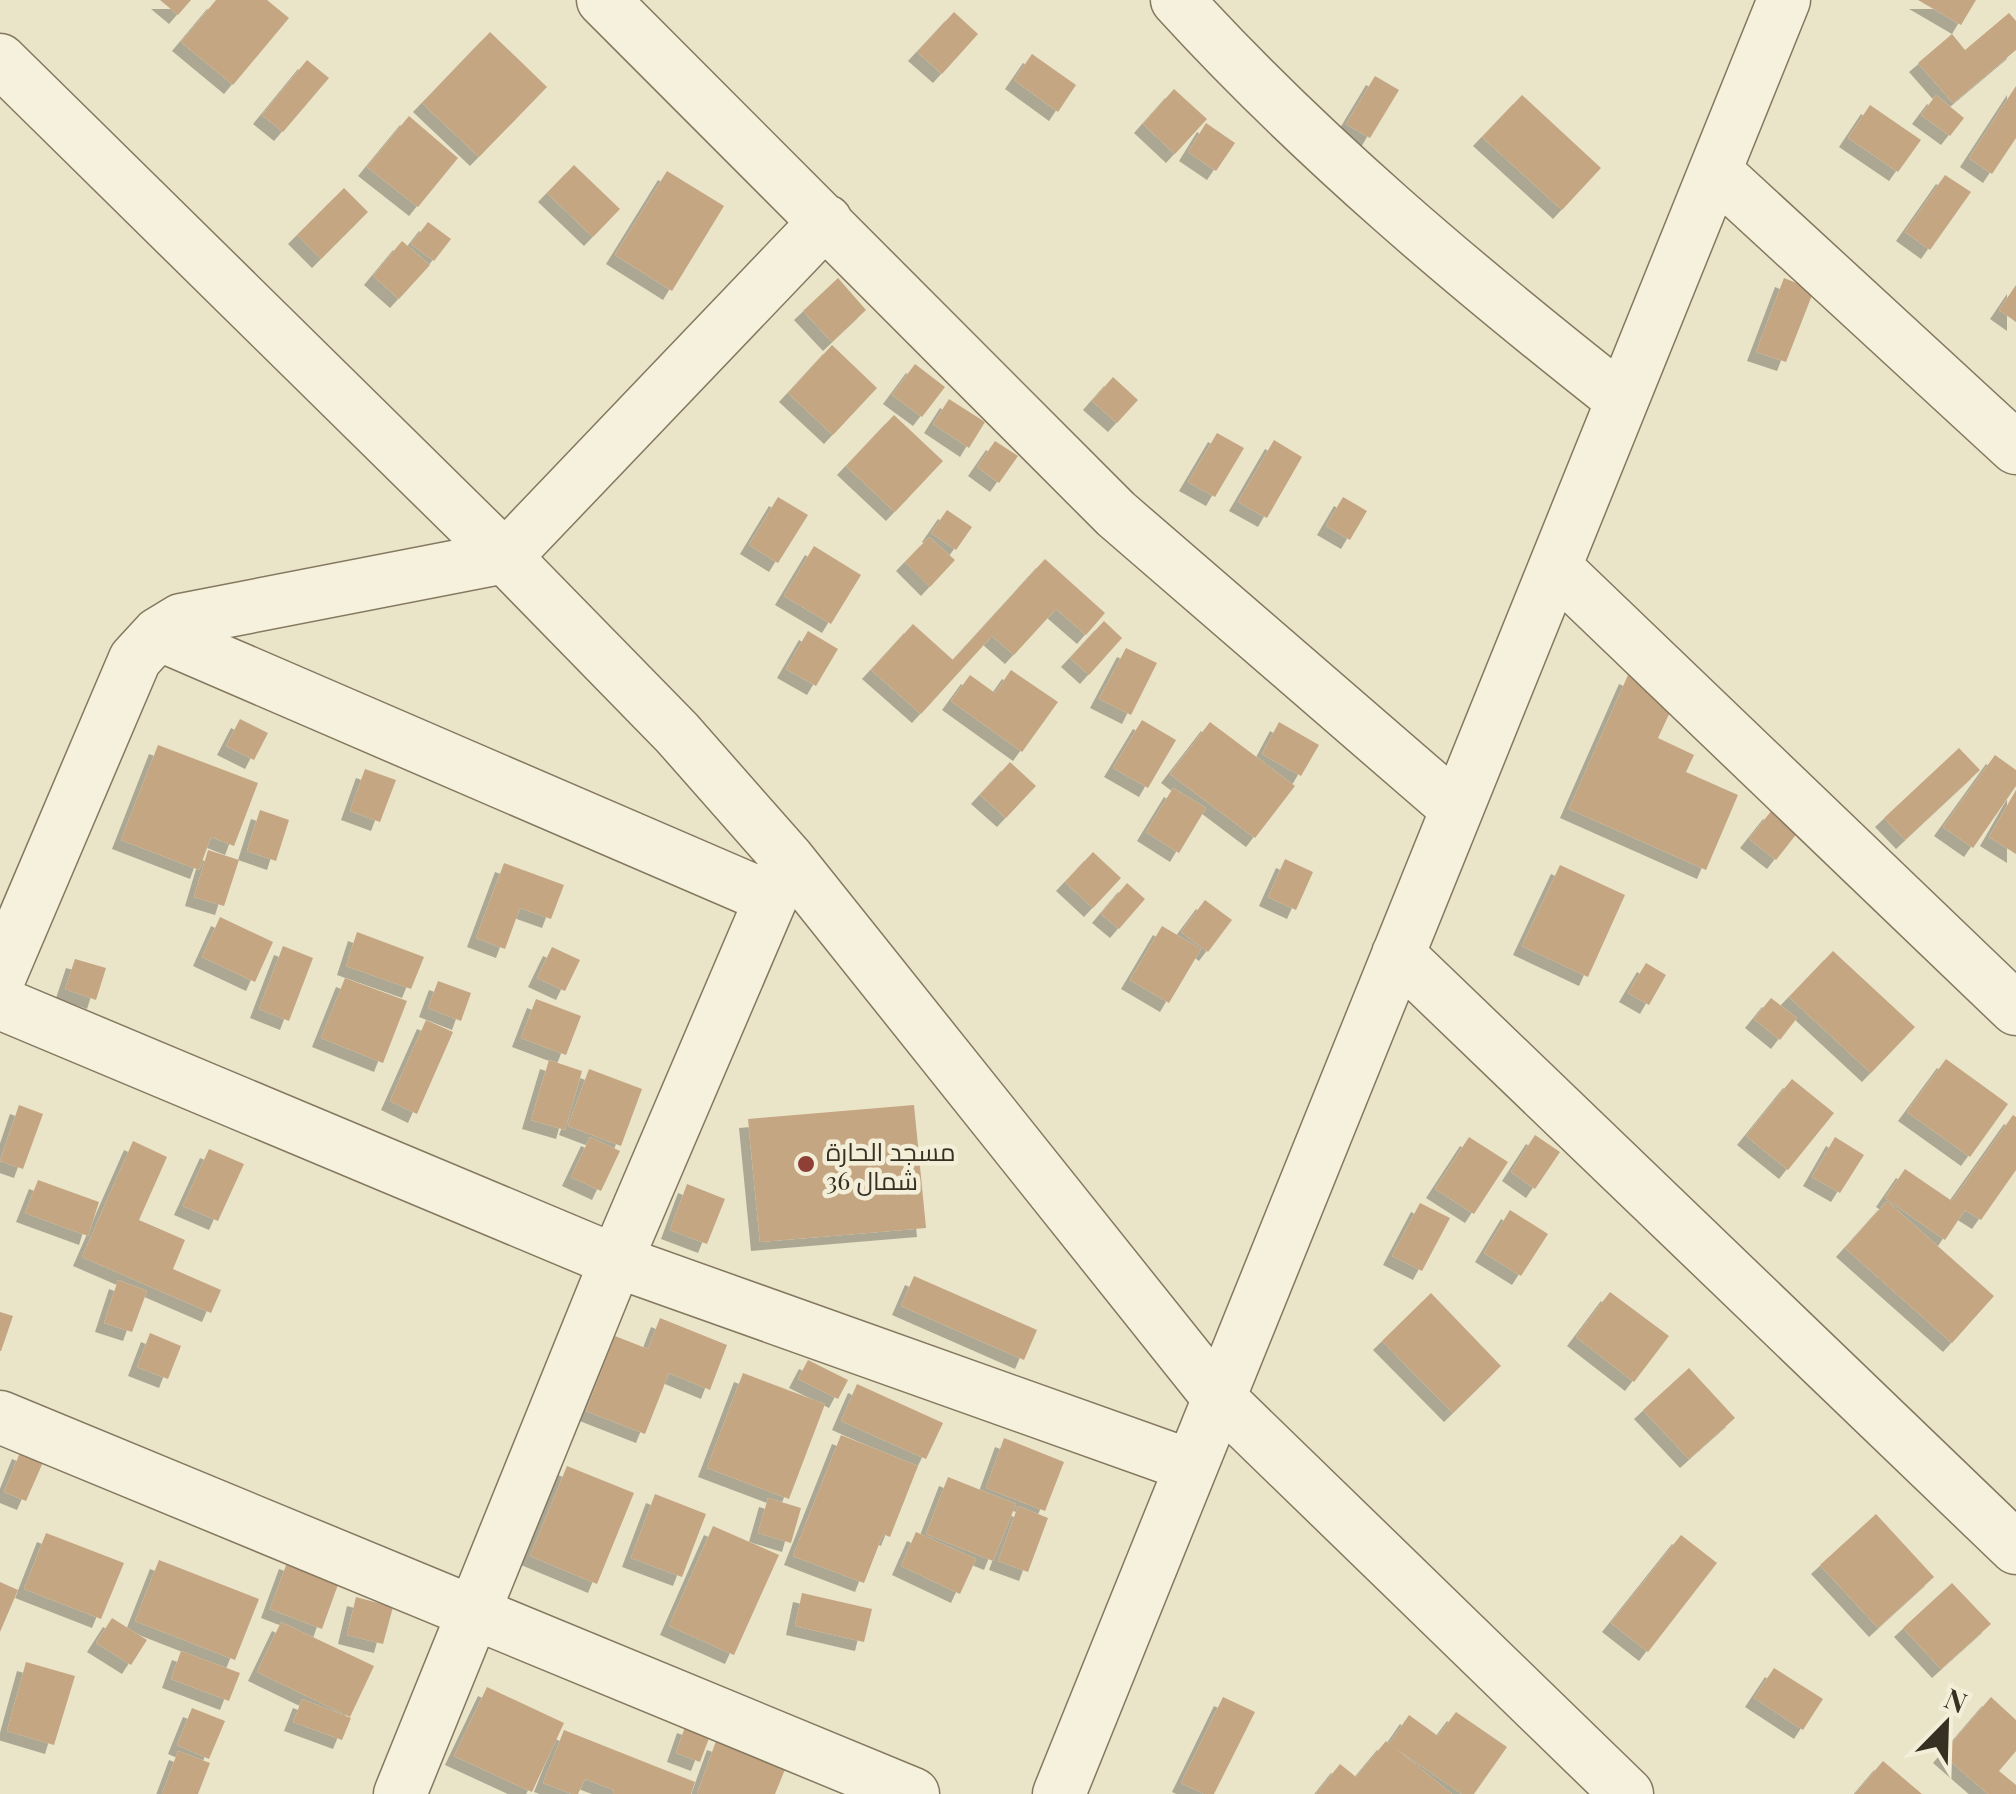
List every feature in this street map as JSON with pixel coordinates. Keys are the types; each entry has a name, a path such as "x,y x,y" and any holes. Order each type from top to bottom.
{"street":[{"path":"1177,0 1354,177 1525,324 1622,400"},
{"path":"1059,1794 1780,2"},
{"path":"613,3 1116,514 1457,809"},
{"path":"0,60 505,557 677,733 779,878 1218,1397 1626,1794"},
{"path":"1715,171 2016,448"},
{"path":"0,976 135,659 158,634 181,620 505,557 826,222"},
{"path":"1555,567 2016,1009"},
{"path":"158,634 779,878"},
{"path":"400,1794 616,1261 779,878"},
{"path":"1398,954 2016,1548"},
{"path":"0,1003 616,1261 1191,1466"},
{"path":"0,1416 914,1794"}],"building":[{"path":"160,0 191,0 178,15"},
{"path":"216,0 267,0 289,18 233,85 181,42"},
{"path":"1918,0 1976,0 1961,25"},
{"path":"954,12 978,34 942,74 917,52"},
{"path":"2009,13 2016,21 2016,50 1953,103 1918,63 1952,34 1965,50"},
{"path":"490,32 547,87 479,157 422,103"},
{"path":"1032,54 1076,85 1058,112 1014,80"},
{"path":"307,60 329,78 283,132 262,115"},
{"path":"1375,76 1399,90 1370,138 1346,124"},
{"path":"2016,86 2016,138 1992,174 1969,158"},
{"path":"1174,89 1207,119 1175,154 1143,124"},
{"path":"1522,95 1601,168 1562,210 1482,137"},
{"path":"1936,95 1964,118 1950,136 1921,115"},
{"path":"1870,105 1921,140 1898,172 1848,138"},
{"path":"409,116 458,158 418,207 367,167"},
{"path":"1206,123 1235,143 1216,171 1188,152"},
{"path":"574,165 620,209 593,237 547,193"},
{"path":"667,171 724,206 672,291 615,255"},
{"path":"1945,175 1971,192 1930,250 1905,232"},
{"path":"344,188 368,212 321,259 297,235"},
{"path":"428,222 451,239 434,261 411,244"},
{"path":"402,241 430,265 399,299 373,276"},
{"path":"838,278 866,310 832,342 803,311"},
{"path":"1784,278 1814,290 1786,362 1756,352"},
{"path":"2016,285 2016,322 1999,310"},
{"path":"832,345 877,388 833,435 788,393"},
{"path":"915,364 945,387 922,417 892,395"},
{"path":"1113,377 1138,400 1117,423 1092,401"},
{"path":"949,399 985,422 969,448 933,424"},
{"path":"894,415 943,461 895,512 846,466"},
{"path":"1217,433 1244,448 1215,497 1188,482"},
{"path":"1274,440 1302,457 1267,518 1238,502"},
{"path":"995,441 1018,456 999,483 977,467"},
{"path":"778,497 808,515 778,563 749,545"},
{"path":"1343,497 1367,511 1350,540 1326,526"},
{"path":"947,510 972,527 956,550 931,533"},
{"path":"929,537 955,560 930,587 905,562"},
{"path":"814,546 861,575 831,624 784,596"},
{"path":"1045,559 1105,613 1086,635 1056,609 1014,655 992,636 921,714 871,670 913,624 953,660"},
{"path":"1104,621 1122,638 1089,675 1070,658"},
{"path":"808,631 838,649 816,686 786,669"},
{"path":"1126,648 1157,663 1131,715 1099,699"},
{"path":"1011,670 1058,702 1022,752 951,701 970,675 995,693"},
{"path":"1628,675 1677,697 1658,738 1694,755 1686,772 1738,795 1706,870 1569,809"},
{"path":"240,719 268,733 254,760 226,746"},
{"path":"1142,720 1176,740 1148,788 1113,768"},
{"path":"1210,722 1295,786 1255,838 1170,774"},
{"path":"1279,722 1319,745 1301,776 1262,754"},
{"path":"158,745 258,783 234,846 211,837 199,870 121,840"},
{"path":"1959,748 1980,770 1905,840 1884,818"},
{"path":"1995,755 2016,770 2016,786 1973,848 1943,827"},
{"path":"1010,762 1036,786 1006,818 980,795"},
{"path":"365,769 396,780 380,822 350,811"},
{"path":"1173,788 1206,808 1179,853 1146,832"},
{"path":"2016,790 2016,854 1989,837"},
{"path":"260,810 289,820 276,861 247,851"},
{"path":"1772,810 1798,832 1776,860 1749,839"},
{"path":"208,850 239,860 224,906 194,897"},
{"path":"1093,852 1121,878 1093,908 1065,882"},
{"path":"1285,859 1313,872 1296,910 1268,897"},
{"path":"504,863 564,885 551,919 520,908 505,949 476,938"},
{"path":"1560,865 1625,895 1588,977 1522,946"},
{"path":"1127,883 1145,899 1119,929 1101,914"},
{"path":"1205,900 1232,920 1208,952 1181,932"},
{"path":"220,917 273,942 255,982 202,957"},
{"path":"1162,926 1201,949 1169,1003 1130,980"},
{"path":"357,932 424,957 411,989 346,966"},
{"path":"283,946 313,958 289,1021 259,1009"},
{"path":"552,947 580,960 565,991 537,978"},
{"path":"1833,951 1915,1027 1871,1073 1789,997"},
{"path":"75,959 106,968 96,1000 65,989"},
{"path":"1646,963 1666,975 1649,1005 1628,993"},
{"path":"345,978 407,1001 383,1063 321,1038"},
{"path":"438,981 471,993 461,1021 428,1008"},
{"path":"1771,998 1797,1018 1780,1040 1754,1019"},
{"path":"536,999 581,1016 566,1055 521,1038"},
{"path":"426,1020 453,1032 417,1114 390,1101"},
{"path":"1946,1059 2008,1104 1970,1157 1907,1112"},
{"path":"549,1060 582,1071 565,1130 531,1120"},
{"path":"589,1069 642,1089 621,1146 568,1126"},
{"path":"1792,1079 1834,1113 1788,1170 1746,1136"},
{"path":"19,1105 43,1114 23,1169 0,1161"},
{"path":"914,1105 926,1228 760,1242 748,1119"},
{"path":"2013,1115 2016,1170 1981,1220 1965,1210 1945,1240 1885,1198 1905,1169 1952,1201"},
{"path":"1535,1135 1560,1152 1535,1189 1511,1172"},
{"path":"590,1137 620,1151 601,1191 571,1177"},
{"path":"1469,1137 1508,1162 1474,1214 1435,1189"},
{"path":"1835,1137 1864,1155 1840,1193 1812,1177"},
{"path":"133,1141 167,1157 139,1220 185,1240 173,1269 221,1290 211,1313 82,1257"},
{"path":"209,1149 244,1164 218,1221 183,1206"},
{"path":"38,1180 99,1202 88,1236 25,1213"},
{"path":"687,1184 725,1199 707,1244 670,1230"},
{"path":"1887,1201 1994,1296 1952,1343 1845,1248"},
{"path":"1420,1203 1450,1218 1422,1271 1392,1256"},
{"path":"1510,1210 1548,1234 1521,1276 1484,1253"},
{"path":"914,1276 1037,1330 1024,1360 901,1306"},
{"path":"118,1280 147,1291 132,1332 104,1323"},
{"path":"1610,1292 1669,1336 1634,1382 1576,1337"},
{"path":"1431,1293 1501,1366 1453,1413 1382,1341"},
{"path":"0,1312 13,1316 1,1351 0,1351"},
{"path":"660,1318 727,1345 710,1390 669,1373 645,1434 586,1411 615,1336 648,1349"},
{"path":"150,1333 181,1346 168,1379 137,1367"},
{"path":"808,1360 848,1380 838,1399 798,1379"},
{"path":"1689,1368 1735,1418 1689,1459 1643,1410"},
{"path":"743,1373 825,1404 789,1499 707,1468"},
{"path":"857,1384 943,1423 926,1459 841,1421"},
{"path":"841,1435 918,1466 890,1537 883,1534 864,1583 793,1556"},
{"path":"1004,1438 1064,1462 1045,1511 986,1488"},
{"path":"21,1450 44,1460 26,1501 4,1492"},
{"path":"567,1466 634,1493 597,1584 530,1556"},
{"path":"948,1477 1016,1504 993,1561 926,1534"},
{"path":"655,1494 706,1514 682,1577 631,1558"},
{"path":"768,1498 801,1508 791,1543 758,1533"},
{"path":"1018,1506 1048,1518 1028,1572 998,1561"},
{"path":"1876,1514 1934,1577 1878,1628 1820,1565"},
{"path":"713,1526 779,1555 734,1655 669,1626"},
{"path":"916,1532 976,1559 960,1594 901,1566"},
{"path":"46,1533 124,1563 101,1619 24,1589"},
{"path":"1681,1535 1717,1563 1648,1652 1611,1623"},
{"path":"159,1560 259,1599 235,1660 135,1621"},
{"path":"288,1560 340,1579 322,1629 270,1609"},
{"path":"0,1582 18,1590 0,1632"},
{"path":"1952,1583 1991,1624 1941,1669 1903,1628"},
{"path":"802,1593 872,1609 864,1642 795,1626"},
{"path":"356,1597 393,1607 383,1644 347,1635"},
{"path":"112,1618 147,1640 131,1665 96,1643"},
{"path":"281,1622 374,1666 350,1717 257,1672"},
{"path":"181,1651 240,1673 229,1701 171,1679"},
{"path":"26,1662 75,1676 54,1745 7,1731"},
{"path":"1774,1668 1823,1699 1803,1730 1754,1698"},
{"path":"487,1687 564,1723 532,1792 454,1756"},
{"path":"1223,1697 1255,1712 1214,1794 1204,1794 1181,1783"},
{"path":"1991,1697 2016,1720 2016,1751 1999,1771 2016,1785 2016,1794 1988,1794 1942,1754"},
{"path":"302,1699 351,1718 342,1740 293,1722"},
{"path":"192,1708 225,1721 209,1759 177,1745"},
{"path":"1456,1712 1507,1747 1474,1794 1462,1794 1395,1748 1452,1794 1316,1794 1340,1764 1356,1777 1386,1741 1389,1744 1409,1715 1438,1736"},
{"path":"686,1724 711,1733 700,1762 676,1753"},
{"path":"564,1730 695,1782 691,1794 613,1794 614,1790 585,1779 578,1794 572,1794 543,1783"},
{"path":"716,1741 786,1767 775,1794 697,1794"},
{"path":"178,1751 210,1763 198,1794 162,1794"},
{"path":"1883,1761 1922,1794 1855,1794"}],"place":[{"name":"مسجد الحارة 36 شمال","path":"806,1164"}]}
